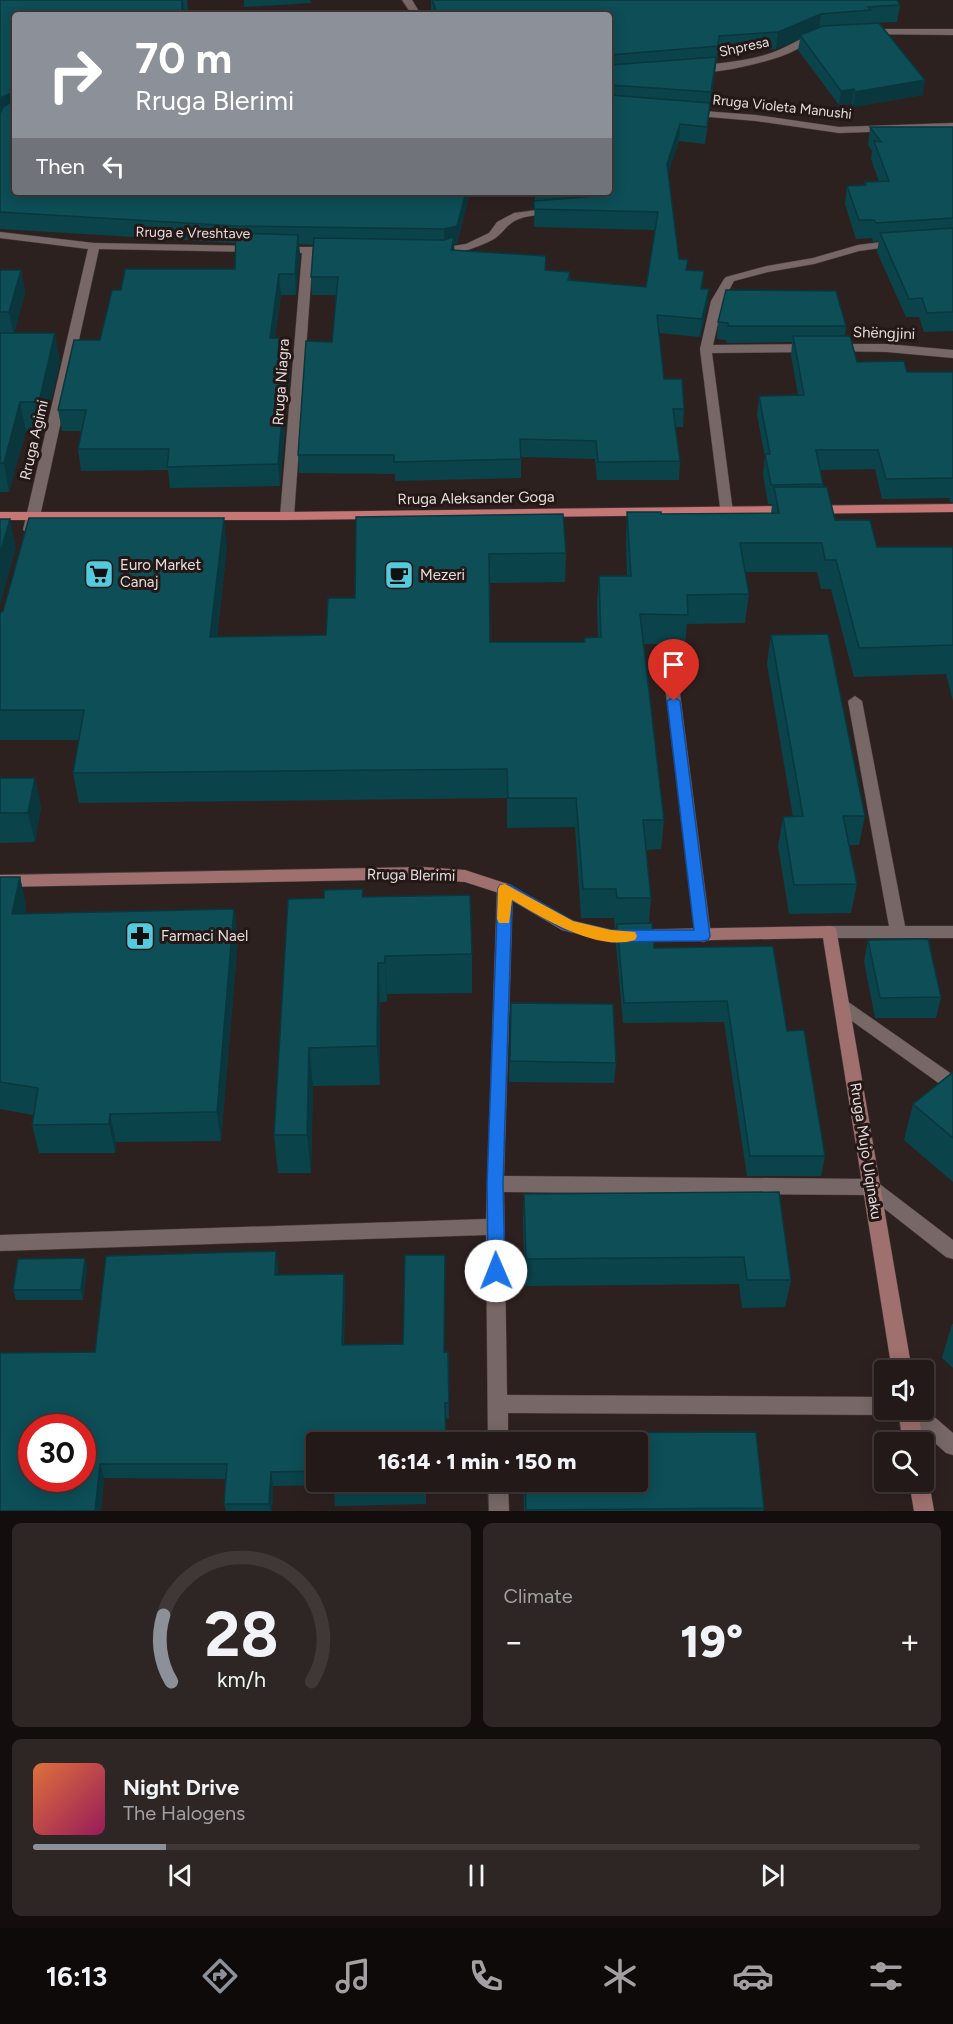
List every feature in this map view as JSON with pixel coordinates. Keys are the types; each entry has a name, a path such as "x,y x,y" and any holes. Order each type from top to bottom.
{"main road":[{"name":"Rruga Aleksander Goga","path":"0,516 287,516 953,508"}],"street":[{"path":"851,33 953,32"},
{"name":"Shpresa","path":"686,70 762,60 788,51 804,39 829,34"},
{"name":"Rruga Violeta Manushi","path":"679,112 756,117 839,130 953,126"},
{"path":"422,252 444,252 469,247 493,235 501,224 518,215 559,210"},
{"name":"Rruga e Vreshtave","path":"0,235 94,246 342,250"},
{"path":"726,512 706,349 717,301 730,279 814,261 858,248 907,242"},
{"name":"Rruga Agimi","path":"28,538 94,246"},
{"name":"Rruga Niagra","path":"287,516 308,250"},
{"name":"Shëngjini","path":"706,349 887,348 953,354"},
{"path":"671,678 702,936"},
{"path":"855,701 898,932"},
{"name":"Rruga Blerimi","path":"0,880 423,873 465,876 505,889 568,926 611,936 953,932"},
{"path":"498,1432 495,1184 505,889"},
{"name":"Rruga Mujo Ulqinaku","path":"830,932 844,1006 900,1360"},
{"path":"844,1006 953,1084"},
{"path":"495,1184 871,1186 953,1251"},
{"path":"0,1243 495,1227"},
{"path":"498,1404 874,1406"},
{"path":"922,1420 953,1446"},
{"path":"498,1492 499,1511"},
{"path":"921,1492 924,1511"}],"building":[{"path":"0,0 182,0 182,12 12,12 12,93 0,98"},
{"path":"432,0 897,0 900,5 821,14 778,32 719,36 718,46 612,55 612,12 437,12"},
{"path":"879,23 925,80 855,92 854,89 841,91 800,35 823,26"},
{"path":"716,57 711,92 612,85 612,65"},
{"path":"612,95 710,103 707,127 680,124 667,164 679,259 688,260 686,270 704,271 701,289 709,289 702,319 657,315 664,379 682,379 684,409 673,409 680,461 598,462 596,441 520,439 521,459 394,462 394,455 298,455 306,341 332,342 338,277 311,277 314,238 444,240 454,237 451,250 546,256 545,270 570,272 568,280 646,287 658,212 534,209 534,201 612,195"},
{"path":"12,101 12,195 465,195 457,226 444,229 236,226 0,212 0,114 3,107"},
{"path":"870,127 953,127 953,218 876,223 874,220 859,220 847,186 866,185 865,182 889,181 874,141 881,142"},
{"path":"953,228 953,312 927,313 922,298 909,299 880,233"},
{"path":"236,233 298,235 295,274 279,274 270,338 289,338 278,464 167,467 169,449 78,449 86,410 58,410 74,340 100,340 112,290 121,290 125,269 235,269"},
{"path":"0,270 21,270 9,312 0,312"},
{"path":"726,290 836,291 846,326 728,326 728,323 718,322"},
{"path":"0,333 55,333 39,402 20,402 4,463 0,463"},
{"path":"793,336 850,336 857,362 904,361 907,372 953,372 953,478 886,479 878,450 816,450 823,484 771,485 765,454 770,454 759,396 804,395"},
{"path":"774,487 827,487 835,520 870,520 877,547 953,547 953,645 859,648 836,560 825,560 822,543 740,543 749,594 687,595 688,615 640,614 664,820 643,820 651,898 617,898 616,889 583,889 576,798 508,798 507,769 73,773 84,710 0,710 0,613 3,611 29,518 224,518 210,637 326,635 328,598 355,598 356,517 563,514 566,553 489,554 490,642 585,642 584,638 601,637 599,576 631,576 627,512 779,513"},
{"path":"0,519 10,519 0,554"},
{"path":"828,634 865,816 843,816 857,884 794,885 783,817 803,816 771,635"},
{"path":"0,778 35,778 28,813 0,813"},
{"path":"0,877 20,877 12,914 234,909 217,1112 110,1114 109,1124 32,1125 38,1088 0,1082"},
{"path":"363,889 362,897 470,895 472,954 385,956 385,963 378,963 377,1046 309,1048 307,1135 274,1135 288,899 324,898 324,890"},
{"path":"652,923 654,948 773,946 787,1031 804,1030 825,1156 750,1156 727,1001 624,1003 617,924"},
{"path":"928,939 941,997 880,998 868,940"},
{"path":"511,1003 613,1004 616,1063 510,1061"},
{"path":"953,1072 953,1138 913,1104"},
{"path":"779,1192 791,1280 747,1280 744,1257 526,1259 524,1194"},
{"path":"276,1251 275,1275 344,1274 342,1345 403,1344 405,1255 445,1255 444,1352 448,1352 449,1403 445,1403 446,1432 306,1432 306,1471 271,1472 269,1504 224,1504 227,1464 100,1464 95,1511 0,1511 0,1353 95,1352 106,1256"},
{"path":"85,1258 81,1290 13,1290 18,1259"},
{"path":"648,1432 756,1432 764,1508 526,1510 525,1492 648,1492"}],"slow traffic":[{"path":"504,919 505,889 568,926 611,936 629,936"}],"place":[{"name":"Euro Market Canaj","path":"99,574"},
{"name":"Mezeri","path":"399,575"},
{"name":"Farmaci Nael","path":"140,936"}],"route":[{"path":"496,1271 495,1184 505,889 568,926 611,936 702,936 674,701"}]}
